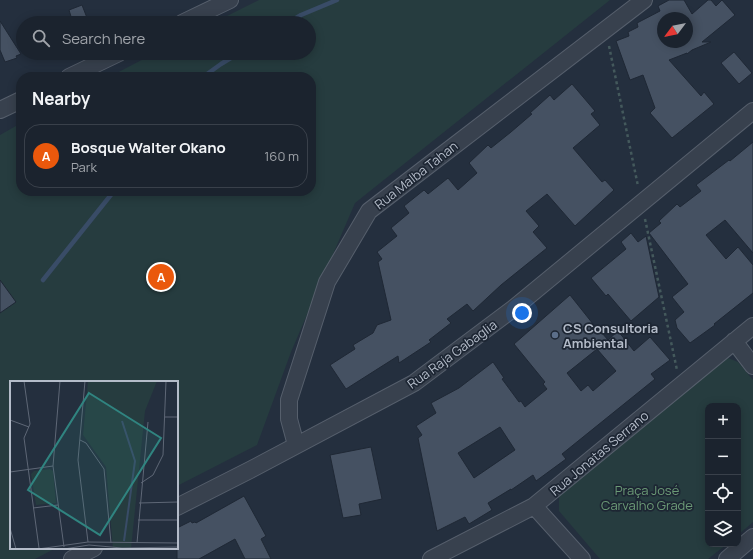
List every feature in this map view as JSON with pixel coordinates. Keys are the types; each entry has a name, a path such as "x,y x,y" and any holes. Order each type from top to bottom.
{"street":[{"path":"197,16 230,0"},
{"name":"Rua Malba Tahan","path":"296,445 289,419 289,400 291,393 327,282 370,211 644,0"},
{"path":"79,72 104,60"},
{"path":"0,110 16,102"},
{"name":"Rua Raja Gabaglia","path":"178,506 250,470 414,383 514,308 753,111"},
{"name":"Rua Jonatas Serrano","path":"431,559 534,506 753,326"},
{"path":"734,341 753,366"},
{"path":"534,506 582,559"},
{"path":"727,559 753,537"},
{"path":"72,559 92,549"}],"green space":[{"path":"259,0 610,0 355,203 291,352 257,445 178,485 178,381 10,381 10,549 54,549 35,559 0,559 0,135 16,126 16,196 316,196 316,72 119,72 142,60 316,60 316,16 227,16"},
{"name":"Praça José Carvalho Grade","path":"728,358 738,362 753,380 753,522 741,532 741,403 705,403 705,547 723,547 708,559 600,559 559,511 559,497 564,487 715,362"}],"building":[{"path":"669,0 684,0 691,12 658,12 660,11 658,6"},
{"path":"708,0 711,0 716,6 722,0 735,15 702,42 711,42 692,50 687,54 669,60 701,96 704,92 714,104 672,138 650,113 655,108 643,75 630,80 616,41 629,36 628,32 638,27 637,23 657,13 657,48 693,48 693,13"},
{"path":"82,5 86,16 71,16 69,10"},
{"path":"0,21 16,46 16,58 5,62 0,50"},
{"path":"734,52 752,73 739,84 721,63"},
{"path":"572,84 595,111 591,114 600,125 573,148 602,182 605,180 614,190 575,226 547,194 526,211 539,226 533,232 547,248 501,285 473,311 467,304 447,319 451,323 429,340 431,342 399,363 398,356 346,389 330,365 355,349 353,345 373,333 377,325 391,320 378,262 382,259 377,252 397,236 391,228 409,213 404,206 424,190 428,194 448,178 458,190 477,173 469,163 488,145 491,148 532,114 530,113 550,95 554,100"},
{"path":"753,142 753,253 725,220 706,235 726,259 738,247 753,265 753,293 714,324 715,325 690,343 677,328 675,320 684,312 672,297 688,284 649,233 661,223 659,221 677,204 680,207 701,191 696,185 729,160 730,161"},
{"path":"631,233 638,242 646,236 659,297 631,321 608,294 606,296 591,278 626,249 621,242"},
{"path":"0,280 16,302 0,313"},
{"path":"570,295 601,334 602,333 608,340 618,331 634,351 650,337 670,360 651,374 655,379 562,454 566,459 536,481 533,475 488,503 492,510 469,524 465,517 437,531 418,438 422,435 416,426 436,413 431,403 459,388 493,362 504,378 502,379 519,402 521,401 525,407 547,389 543,384 545,382 514,344","holes":["597,349 616,371 593,391 588,385 581,391 567,373","500,427 515,450 474,478 458,453"]},
{"path":"371,447 382,499 359,504 361,515 343,518 330,455"},
{"path":"244,496 266,536 261,539 271,559 245,559 235,539 199,559 177,559 178,528 191,521 192,523 196,523"}],"waterway":[{"path":"299,16 337,0"},
{"path":"210,72 228,60"},
{"path":"43,280 110,196"}],"place":[{"name":"Bosque Walter Okano","path":"161,277"},
{"name":"CS Consultoria Ambiental","path":"555,335"}]}
